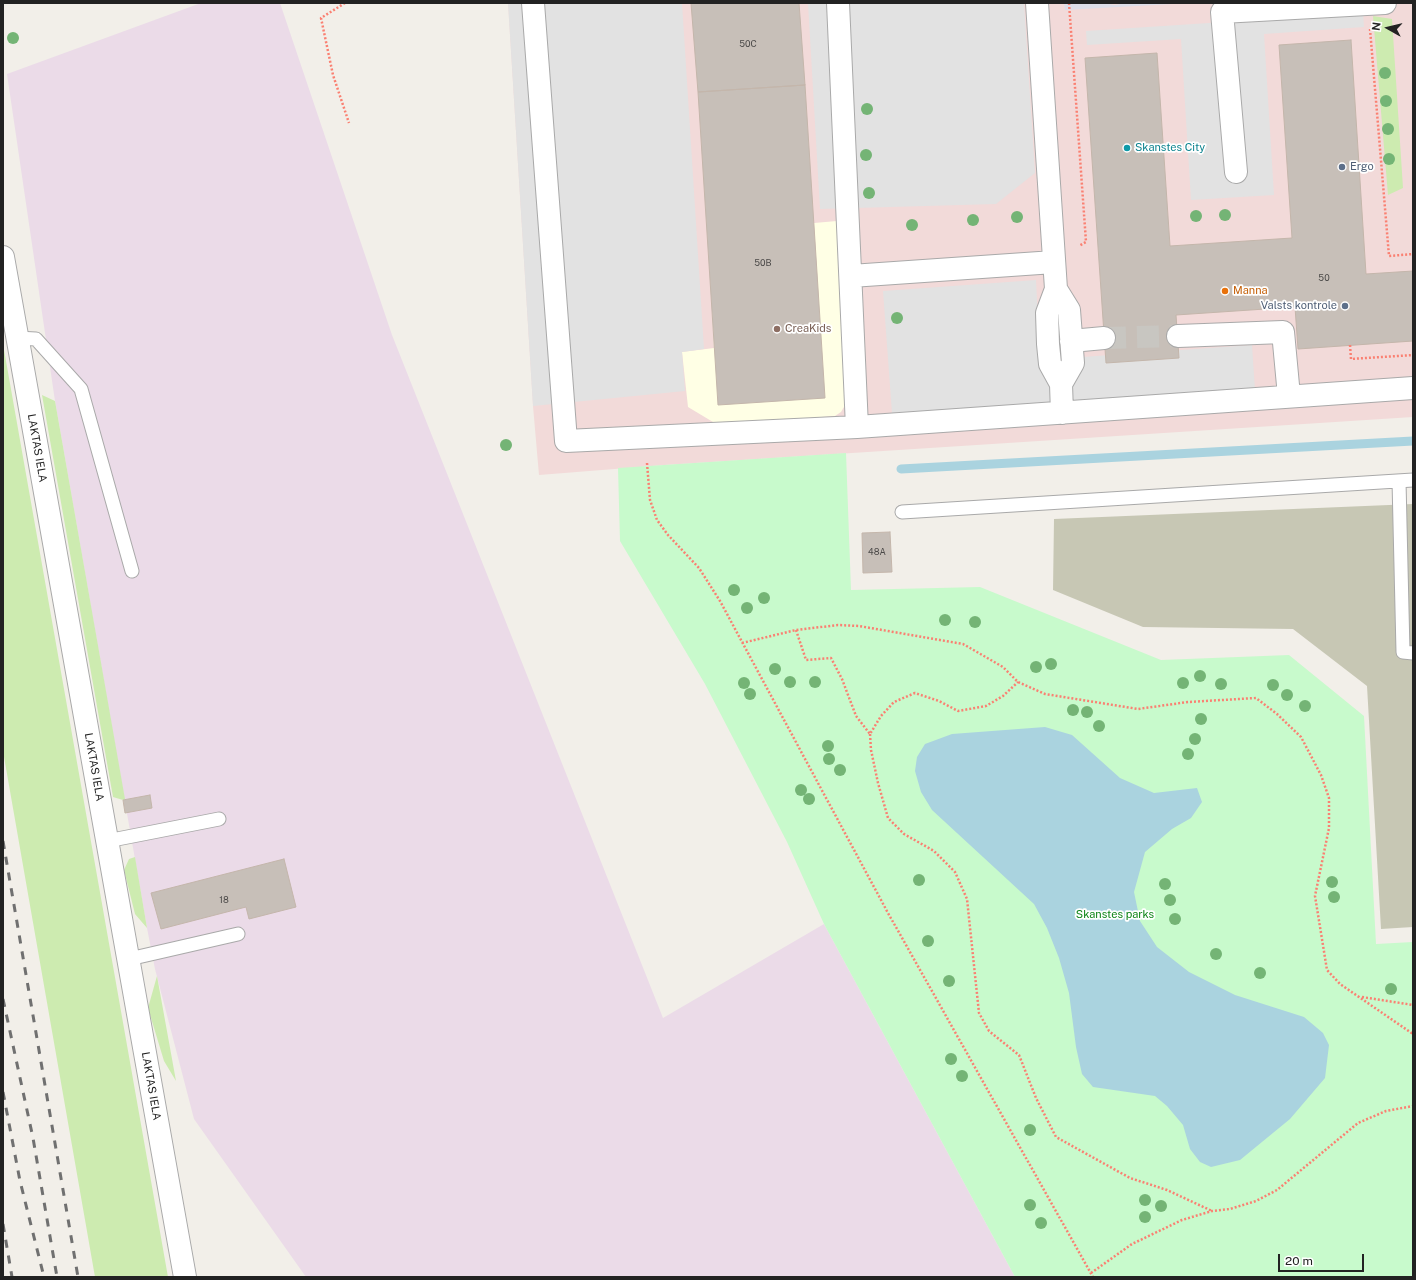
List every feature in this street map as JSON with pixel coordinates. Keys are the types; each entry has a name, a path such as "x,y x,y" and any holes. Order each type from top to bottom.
{"street":[{"path":"533,3 566,441 857,427 1413,388"},
{"path":"838,3 857,427"},
{"path":"1037,3 1056,290 1047,313 1048,344 1050,364 1061,384 1062,413"},
{"path":"1236,172 1222,12 1377,4"},
{"name":"LAKTAS IELA","path":"3,257 185,1277"},
{"path":"851,276 1054,262"},
{"path":"1056,290 1069,310 1073,363 1061,384"},
{"path":"1178,336 1283,332 1288,396"},
{"path":"1071,341 1104,338"}],"lane":[{"path":"17,338 36,339 81,389 132,571"},
{"path":"902,512 1413,480"},
{"path":"1399,481 1403,652 1413,653"},
{"path":"108,842 219,819"},
{"path":"129,959 238,934"}],"path":[{"path":"345,3 321,18 333,75 349,123"},
{"path":"1054,262 1086,242 1069,3"},
{"path":"1377,4 1389,256 1413,254"},
{"path":"1350,345 1351,359 1413,355"},
{"path":"645,437 650,500 657,520 668,535 699,568 720,601 888,914 1093,1277"},
{"path":"742,643 796,630 838,625 859,626 963,644 1003,667 1018,682 1045,694 1138,709 1188,702 1256,698 1277,714 1301,737 1321,775 1328,798 1329,828 1315,896 1327,970 1340,984 1413,1034"},
{"path":"796,630 806,660 831,658 842,679 856,716 870,734 871,750 878,783 888,818 904,834 934,851 956,872 967,898 979,1013 989,1031 1018,1055 1036,1098 1056,1137 1130,1178 1167,1190 1212,1211"},
{"path":"870,734 881,716 894,702 915,693 958,711 986,706 1003,696 1018,682"},
{"path":"1361,997 1413,1005"},
{"path":"1092,1273 1132,1244 1182,1220 1212,1211 1230,1209 1256,1201 1277,1190 1358,1123 1386,1111 1413,1106"}],"shaded area":[{"path":"201,3 280,3 392,335 663,1018 824,924 1015,1277 306,1277 194,1119 155,969 147,928 55,401 7,74"},
{"path":"508,3 1413,3 1413,417 665,465 539,475 533,406"},
{"path":"508,3 682,3 704,349 682,352 685,391 533,406"},
{"path":"808,3 1024,3 1035,173 996,204 820,209"},
{"path":"1064,3 1104,3 1115,5 1124,3 1190,3 1065,10"},
{"path":"1363,13 1364,27 1264,34 1274,195 1191,200 1181,39 1087,45 1086,31"},
{"name":"CreaKids","path":"837,221 845,400 844,407 841,412 835,416 718,425 688,407 682,352 714,348 712,311 819,303 814,223"},
{"path":"1036,280 1040,360 1252,345 1255,390 892,413 883,291"},
{"path":"1413,504 1413,927 1381,929 1367,686 1293,629 1143,627 1053,590 1054,519"}],"green space":[{"path":"1373,16 1392,19 1403,188 1388,195"},
{"path":"3,344 168,1277 95,1277 3,751"},
{"path":"42,395 55,401 125,799 123,800 113,797"},
{"name":"Skanstes parks","path":"846,453 851,590 980,587 1161,660 1289,655 1364,716 1376,944 1413,942 1413,1277 1015,1277 824,924 787,842 705,684 620,541 618,468"},
{"path":"135,857 147,928 135,914 124,870 129,859"},
{"path":"157,976 176,1081 164,1061 148,1008"}],"water":[{"path":"1045,727 1072,735 1120,778 1154,793 1197,788 1202,802 1191,818 1172,829 1145,852 1134,892 1140,921 1157,947 1189,972 1235,995 1304,1017 1323,1033 1329,1045 1325,1078 1290,1119 1240,1160 1211,1167 1200,1162 1190,1149 1183,1125 1167,1106 1155,1096 1093,1087 1082,1074 1076,1047 1069,993 1059,958 1047,928 1034,904 932,810 921,792 915,771 917,757 925,744 952,734"}],"building":[{"path":"691,3 799,3 805,85 698,92"},
{"name":"Skanstes City","path":"1351,40 1366,274 1413,271 1413,341 1298,349 1295,307 1176,315 1179,358 1106,363 1085,58 1157,53 1170,246 1292,238 1279,45"},
{"path":"805,85 825,398 718,405 698,92"},
{"path":"890,532 892,572 863,573 862,533"},
{"path":"150,795 152,808 125,813 123,800"},
{"path":"284,859 296,907 249,919 246,907 161,929 151,893"}],"waterway":[{"path":"901,469 1413,441"}],"tunnel":[{"path":"1104,338 1178,336"}],"railway":[{"path":"3,841 78,1277"},
{"path":"3,999 33,1138 57,1277"},
{"path":"3,1092 20,1181 44,1277"},
{"path":"3,1224 12,1277"}],"place":[{"name":"Skanstes City","path":"1127,148"},
{"name":"Ergo","path":"1342,167"},
{"name":"Manna","path":"1225,291"},
{"name":"Valsts kontrole","path":"1345,306"},
{"name":"CreaKids","path":"777,329"}]}
